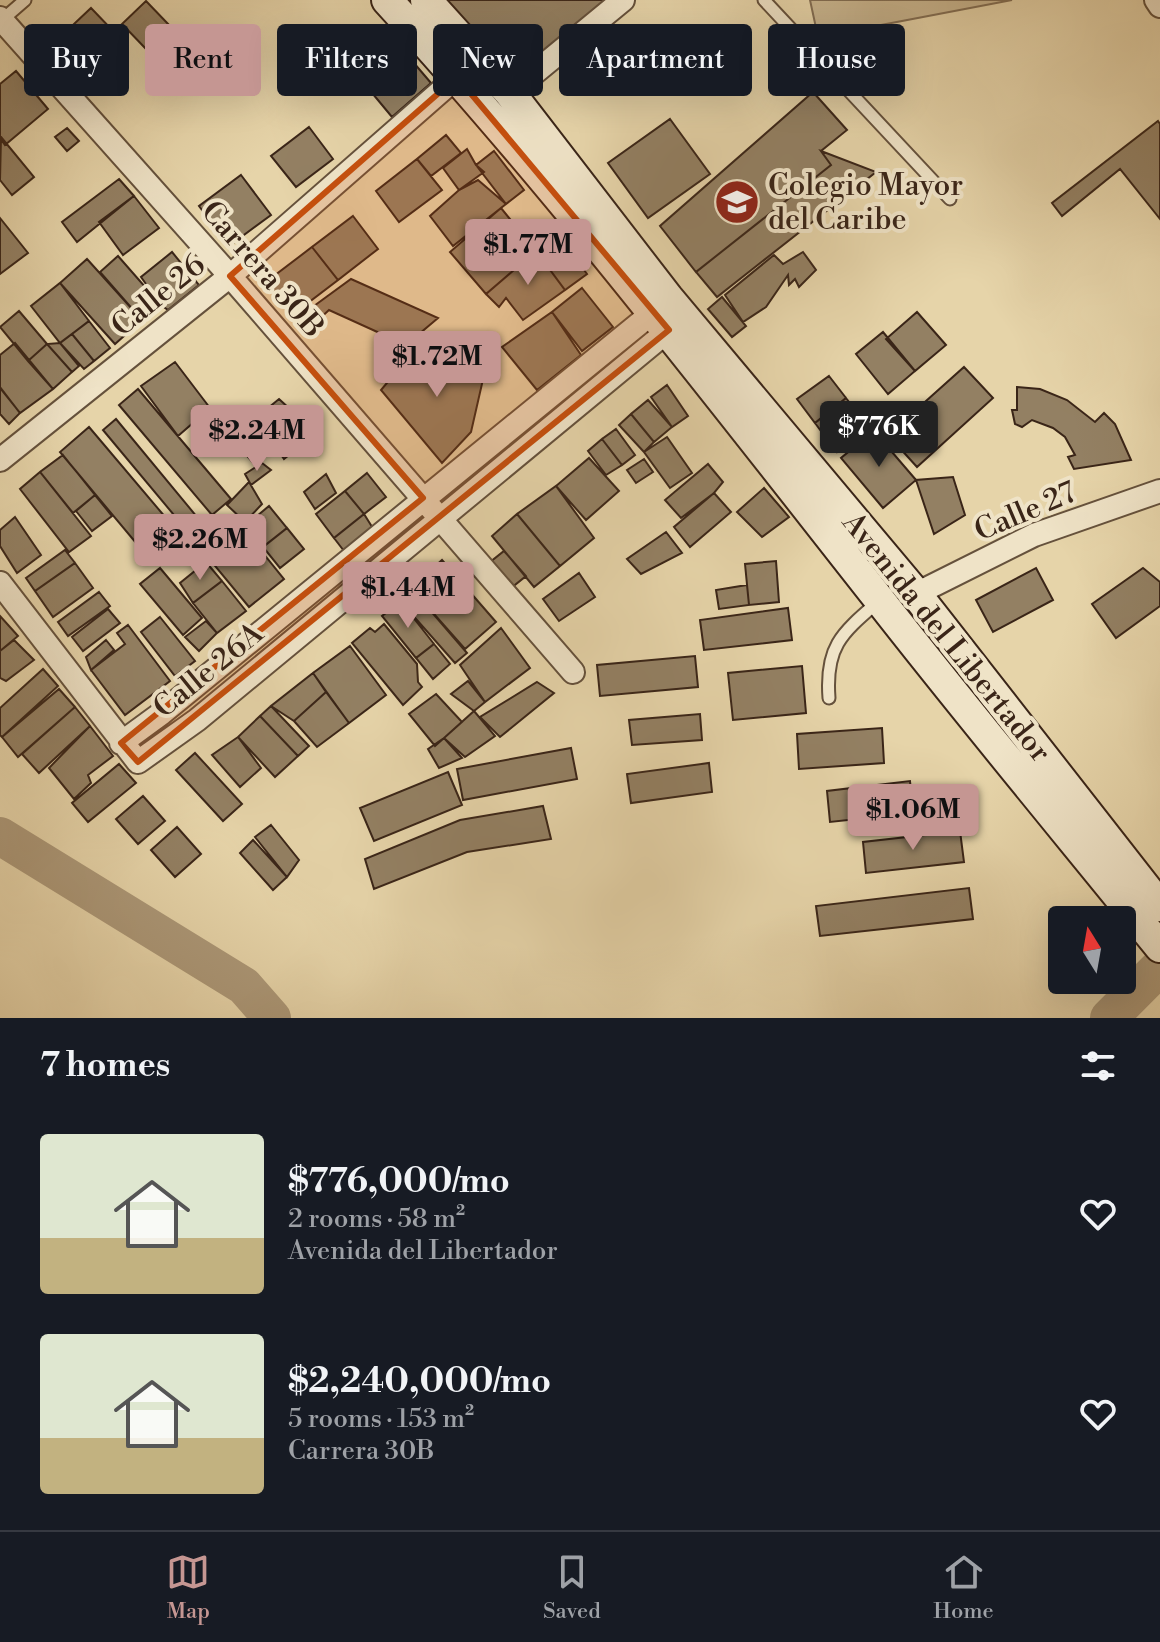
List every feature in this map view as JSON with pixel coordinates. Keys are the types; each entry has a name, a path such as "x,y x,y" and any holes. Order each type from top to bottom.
{"main road":[{"name":"Avenida del Libertador","path":"387,0 433,51"},
{"name":"Avenida del Libertador","path":"426,0 448,24"},
{"name":"Avenida del Libertador","path":"474,96 916,594 1076,821 1160,947"},
{"name":"Avenida del Libertador","path":"512,96 880,601 1076,821 1160,906"}],"street":[{"path":"543,66 623,0"},
{"path":"1156,0 1160,6"},
{"name":"Carrera 30B","path":"4,30 230,276 573,672"},
{"name":"Calle 26","path":"0,460 230,276 435,96"},
{"name":"Calle 26A","path":"668,314 440,518 197,720 138,762 121,743 162,713 423,498 668,314"},
{"name":"Calle 27","path":"916,594 1034,535 1160,491"},
{"path":"0,583 121,743"}],"lane":[{"path":"4,30 25,0"},
{"path":"764,0 950,199"},
{"path":"829,698 827,676 838,639 880,601"}],"highlighted area":[{"path":"457,77 669,330 138,762 121,743 423,498 230,276"}],"shaded area":[{"path":"810,0 1012,0 886,24 815,24"}],"building":[{"path":"441,0 615,0 583,24 559,24 559,43 543,55 543,24 464,24"},
{"path":"146,1 168,24 145,24 145,48 129,31 129,24 122,24"},
{"path":"91,8 106,24 74,24"},
{"path":"417,67 431,83 417,95"},
{"path":"16,71 24,80 24,96 37,96 48,109 5,145 0,138 0,84"},
{"path":"375,96 416,96 392,117"},
{"name":"Colegio Mayor del Caribe","path":"808,96 817,96 847,130 821,151 831,165 696,272 660,226"},
{"path":"670,119 710,174 648,218 608,163"},
{"path":"1158,121 1160,219 1120,169 1062,216 1052,203"},
{"path":"309,127 333,159 296,187 271,156"},
{"path":"67,128 79,141 67,151 55,137"},
{"path":"446,135 461,153 431,176 417,159"},
{"path":"1,137 34,177 12,195 0,180"},
{"path":"467,149 484,172 459,190 443,168"},
{"path":"494,151 524,190 506,204 476,165"},
{"path":"821,151 876,172 717,297 696,272 831,165"},
{"path":"417,159 442,190 399,222 376,191"},
{"path":"241,175 271,215 229,246 199,206"},
{"path":"119,179 134,196 77,242 62,222"},
{"path":"478,180 506,204 453,246 430,216 459,190"},
{"path":"134,196 159,228 123,255 99,222"},
{"path":"501,208 536,251 486,294 450,252"},
{"path":"353,216 378,249 338,280 312,247"},
{"path":"0,218 28,253 0,274"},
{"path":"557,234 587,274 565,290 536,251"},
{"path":"312,247 338,280 292,315 266,282"},
{"path":"536,251 565,290 523,320 506,298 499,307 486,294"},
{"path":"172,252 199,285 168,310 141,277"},
{"path":"803,252 816,270 799,287 795,279 789,285 788,275 766,307 743,322 725,295 774,255 783,264"},
{"path":"118,256 161,305 142,320 100,272"},
{"path":"87,259 142,320 115,344 60,283"},
{"path":"351,279 438,318 406,345 329,310 314,324 303,314"},
{"path":"60,283 89,321 60,343 31,306"},
{"path":"582,288 613,327 582,351 552,312"},
{"path":"722,297 746,326 732,337 708,309"},
{"path":"19,311 47,344 28,361 0,327"},
{"path":"552,312 581,355 537,390 502,347"},
{"path":"917,312 946,345 915,371 886,339"},
{"path":"89,321 110,348 94,361 72,334"},
{"path":"883,332 915,371 888,394 856,354"},
{"path":"72,334 94,361 84,369 60,343"},
{"path":"15,343 53,389 20,413 0,387 0,355"},
{"path":"60,343 79,366 72,372 47,344"},
{"path":"47,344 72,372 53,389 28,361"},
{"path":"417,347 442,363 454,351 484,375 471,432 442,463 381,390"},
{"path":"175,362 210,408 178,436 141,386"},
{"path":"964,367 993,398 917,467 888,435"},
{"path":"829,376 846,398 815,423 797,399"},
{"path":"667,385 688,416 672,427 651,397"},
{"path":"1017,387 1040,389 1067,400 1095,422 1104,413 1115,424 1131,460 1074,469 1068,457 1075,455 1065,437 1053,428 1032,420 1022,427 1015,424 1012,410 1017,410"},
{"path":"0,388 20,413 9,424 0,414"},
{"path":"138,389 231,499 212,515 119,405"},
{"path":"846,398 856,411 824,435 815,423"},
{"path":"279,399 316,433 284,459 256,418"},
{"path":"648,400 672,427 654,442 631,414"},
{"path":"856,411 869,428 837,452 824,435"},
{"path":"631,414 654,442 644,452 619,425"},
{"path":"256,418 265,440 257,444 244,430"},
{"path":"116,419 202,523 189,533 103,430"},
{"path":"89,427 177,531 147,556 60,452"},
{"path":"616,429 635,455 622,465 602,439"},
{"path":"874,431 916,480 883,508 841,458"},
{"path":"667,437 692,473 670,488 644,452"},
{"path":"602,439 622,465 606,475 588,451"},
{"path":"254,441 268,454 254,464 243,451"},
{"path":"63,455 95,495 73,513 40,472"},
{"path":"589,458 619,491 586,520 556,486"},
{"path":"644,459 653,472 636,483 627,470"},
{"path":"262,463 271,470 251,485 245,474"},
{"path":"708,464 723,482 714,493 681,518 665,500"},
{"path":"40,472 91,536 69,552 20,489"},
{"path":"367,473 386,497 364,514 345,491"},
{"path":"326,474 336,493 315,509 304,492"},
{"path":"953,477 965,515 934,534 916,480"},
{"path":"249,482 262,504 245,522 227,505"},
{"path":"556,486 594,538 560,566 517,514"},
{"path":"764,488 789,517 762,537 737,512"},
{"path":"345,491 364,514 334,538 316,514"},
{"path":"714,493 731,512 690,547 674,527"},
{"path":"95,495 112,516 92,531 76,511"},
{"path":"269,506 287,528 263,547 245,526"},
{"path":"364,514 374,530 344,551 334,538"},
{"path":"517,514 560,566 534,587 492,536"},
{"path":"15,517 41,555 17,573 0,546 0,530"},
{"path":"241,526 284,579 249,607 206,555"},
{"path":"287,528 304,549 280,568 263,547"},
{"path":"666,532 682,553 641,574 627,559"},
{"path":"65,550 75,563 35,591 26,578"},
{"path":"504,551 526,576 511,588 489,563"},
{"path":"442,560 496,622 465,649 411,588"},
{"path":"776,561 779,602 749,605 745,564"},
{"path":"206,562 222,581 193,603 180,583"},
{"path":"75,563 93,588 53,617 35,591"},
{"path":"160,568 202,618 183,635 140,584"},
{"path":"1036,568 1053,600 993,632 976,600"},
{"path":"1143,568 1160,582 1160,606 1116,638 1092,604"},
{"path":"579,573 595,597 559,621 543,599"},
{"path":"222,581 246,611 217,633 193,603"},
{"path":"747,585 749,605 719,609 716,590"},
{"path":"411,588 467,653 455,663 398,597"},
{"path":"99,592 110,606 68,636 58,622"},
{"path":"401,602 434,644 416,658 382,616"},
{"path":"788,608 792,640 704,650 700,620"},
{"path":"108,609 120,623 83,651 72,637"},
{"path":"0,616 18,636 0,651"},
{"path":"160,617 195,661 175,676 141,632"},
{"path":"206,621 217,633 199,651 185,637"},
{"path":"384,624 417,664 418,682 422,687 403,705 352,643 370,628 375,632"},
{"path":"128,625 170,681 125,715 91,670 125,644 117,633"},
{"path":"501,628 530,668 485,702 460,665"},
{"path":"14,640 34,660 6,681 0,678 0,651"},
{"path":"106,640 114,650 91,670 86,657"},
{"path":"434,644 450,664 433,679 416,658"},
{"path":"350,646 386,695 349,723 313,673"},
{"path":"695,656 698,687 600,696 597,665"},
{"path":"802,666 806,713 733,720 728,673"},
{"path":"43,669 58,686 2,737 0,708"},
{"path":"313,673 326,692 294,721 271,706"},
{"path":"468,681 485,702 474,711 451,694"},
{"path":"537,682 554,693 500,737 480,717"},
{"path":"59,689 75,707 18,757 2,737"},
{"path":"326,692 349,723 317,747 294,721"},
{"path":"436,694 462,722 435,746 409,714"},
{"path":"271,706 309,746 298,756 260,716"},
{"path":"75,707 90,726 39,773 22,754"},
{"path":"474,711 495,736 465,757 444,738"},
{"path":"700,714 702,740 632,745 629,720"},
{"path":"260,716 298,756 275,777 238,737"},
{"path":"90,726 113,756 88,775 91,783 74,799 49,768"},
{"path":"882,728 884,763 799,769 797,734"},
{"path":"238,737 261,768 240,787 212,755"},
{"path":"444,738 462,758 439,768 428,749"},
{"path":"571,748 577,779 463,800 457,769"},
{"path":"195,753 242,804 223,821 176,770"},
{"path":"709,763 712,792 631,803 627,774"},
{"path":"119,764 136,783 88,822 72,803"},
{"path":"448,772 462,805 374,841 360,808"},
{"path":"910,781 913,813 830,822 827,791"},
{"path":"143,796 165,821 138,844 116,819"},
{"path":"543,806 551,839 467,852 374,889 365,859 460,820"},
{"path":"271,825 299,860 287,877 255,837"},
{"path":"177,827 201,854 175,877 151,850"},
{"path":"960,831 964,862 866,873 863,842"},
{"path":"253,840 287,877 273,890 240,853"},
{"path":"969,888 973,919 820,936 816,906"}],"waterway":[{"path":"0,836 244,986 272,1018"},
{"path":"1109,1018 1160,967"}],"place":[{"name":"Colegio Mayor del Caribe","path":"737,202"}]}
